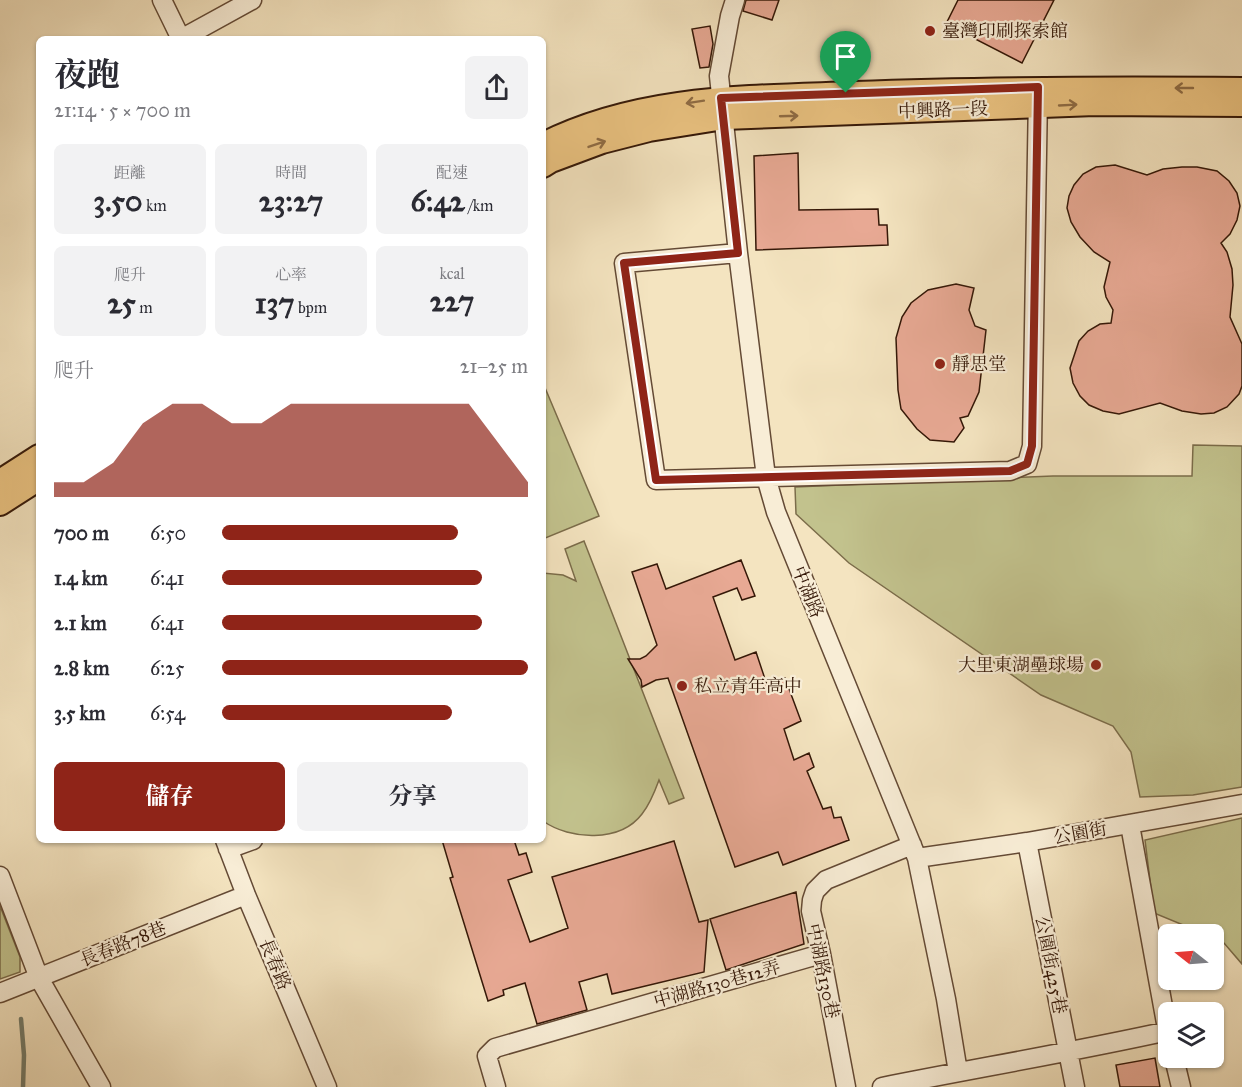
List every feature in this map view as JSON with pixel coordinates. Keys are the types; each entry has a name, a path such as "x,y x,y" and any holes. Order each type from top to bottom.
{"main road":[{"name":"中興路一段","path":"546,143 599,120 644,110 1242,88"},
{"name":"中興路一段","path":"1038,97 1095,104 1242,105"},
{"name":"中興路一段","path":"546,164 602,142 723,108"},
{"path":"0,481 36,458"},
{"path":"0,504 36,481"}],"street":[{"path":"162,0 180,36"},
{"path":"186,36 252,0"},
{"name":"中湖路","path":"735,0 719,76 766,477 776,512 914,852 946,999 958,1071"},
{"path":"738,253 624,263 656,480 1010,471 1027,464 1032,446 1038,97"},
{"name":"公園街","path":"914,852 1027,843 1242,804"},
{"path":"1130,825 1162,1002"},
{"name":"公園街425巷","path":"1027,843 1075,1087"},
{"name":"長春路","path":"227,844 246,895 327,1087"},
{"name":"中湖路130巷","path":"846,1087 811,911 815,891 819,885 914,852"},
{"path":"0,876 39,978 101,1087"},
{"name":"長春路78巷","path":"0,993 246,895"},
{"name":"中湖路130巷12弄","path":"496,1087 487,1056 495,1048 821,954"},
{"path":"882,1087 1158,1035"},
{"path":"1176,1068 1181,1087"}],"green space":[{"path":"546,390 599,516 546,538"},
{"name":"大里東湖壘球場","path":"1193,445 1242,446 1242,787 1193,795 1140,797 1131,752 1113,726 1041,695 849,563 796,514 795,487 1053,476 1192,476"},
{"path":"584,541 684,798 669,804 659,780 647,806 633,823 621,830 594,836 567,832 546,823 546,573 563,575 576,581 565,549"},
{"path":"1242,818 1242,964 1224,943 1224,924 1181,924 1154,913 1145,840"},
{"path":"0,906 20,957 20,972 0,979"}],"building":[{"path":"746,0 779,0 772,20 743,11"},
{"path":"958,0 1054,0 1022,63 946,24"},
{"path":"710,26 713,44 709,67 700,68 692,29"},
{"path":"798,153 799,210 878,209 879,225 887,225 888,245 756,250 754,156"},
{"path":"1115,165 1147,175 1163,169 1182,167 1217,171 1229,181 1237,193 1240,206 1237,220 1230,234 1221,243 1227,252 1232,269 1230,317 1242,344 1242,386 1239,394 1227,407 1214,413 1201,414 1182,411 1160,403 1119,414 1103,411 1089,405 1080,396 1073,383 1070,368 1079,341 1088,331 1100,324 1111,323 1113,310 1104,287 1110,262 1094,252 1080,237 1071,222 1067,208 1069,196 1083,174 1096,167"},
{"name":"靜思堂","path":"956,284 974,288 969,310 975,326 986,330 979,392 968,416 960,418 964,428 954,442 930,440 917,429 901,409 896,338 902,317 911,303 928,290"},
{"path":"741,560 755,596 742,600 737,588 713,597 735,660 756,652 767,685 785,678 801,721 784,729 794,760 809,753 814,767 807,771 823,809 831,807 834,818 841,817 849,840 783,865 778,852 735,867 668,678 656,680 642,687 641,680 628,659 640,659 657,645 632,572 657,564 666,589"},
{"path":"674,841 699,922 708,920 704,972 612,994 607,974 579,982 587,1010 537,1024 525,983 503,990 504,995 488,1001 450,878 453,877 443,843 515,843 519,855 526,853 532,872 508,880 530,942 568,928 552,877"},
{"path":"796,892 804,944 726,970 710,919"},
{"path":"1155,1058 1160,1087 1120,1087 1116,1065"}],"waterway":[{"path":"21,1019 24,1055 23,1087"}],"place":[{"name":"臺灣印刷探索館","path":"930,31"},
{"name":"靜思堂","path":"940,364"},
{"name":"大里東湖壘球場","path":"1096,665"},
{"name":"私立青年高中","path":"682,686"}],"route":[{"path":"1038,87 1032,446 1027,464 1010,471 656,480 624,263 738,253 721,98 846,93 1038,87"}]}
